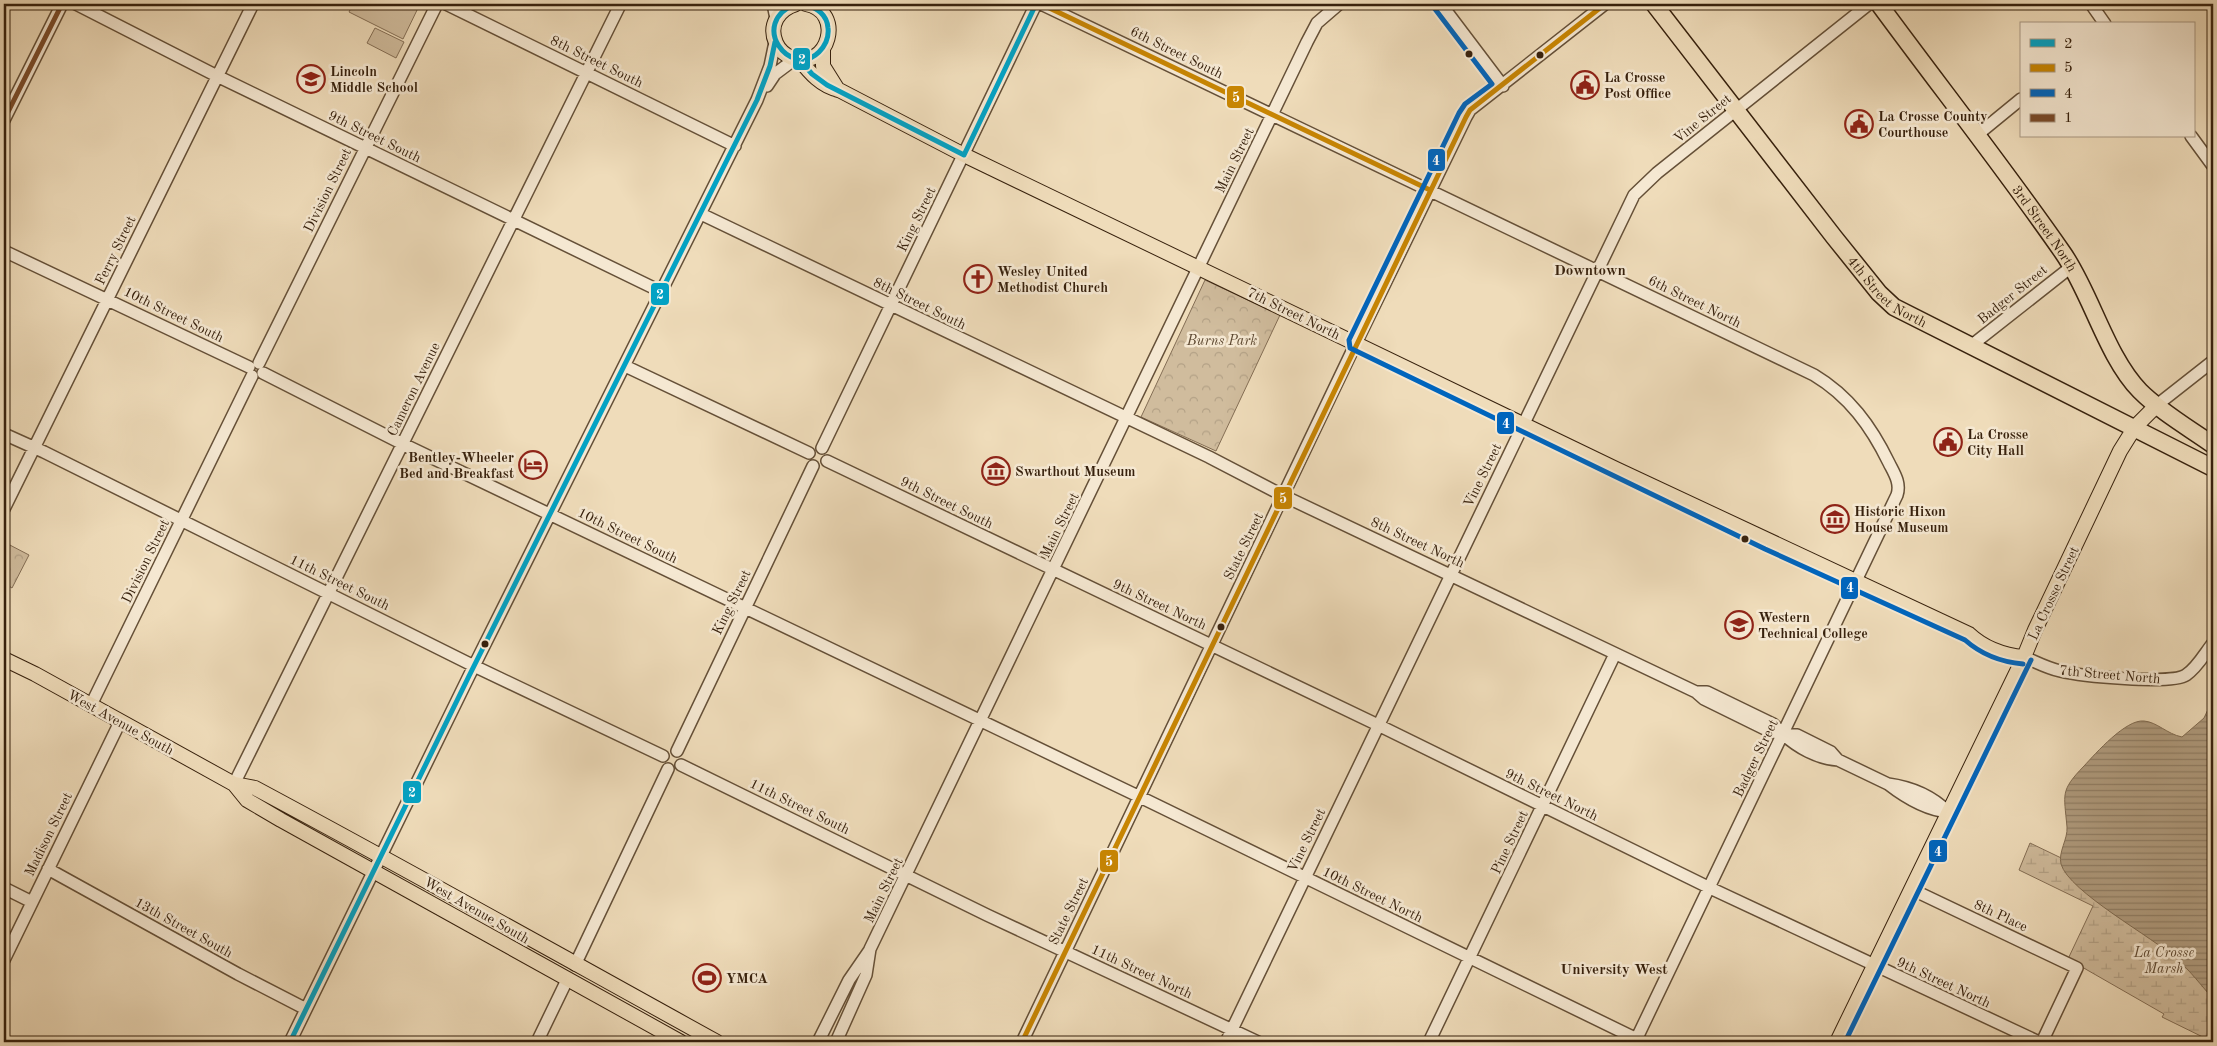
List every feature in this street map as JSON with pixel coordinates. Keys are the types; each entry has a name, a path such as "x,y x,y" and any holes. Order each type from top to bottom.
{"highway":[{"name":"4th Street North","path":"1654,4 1879,293 1894,307 2138,424 2213,468"},
{"name":"3rd Street North","path":"1878,4 1977,135 2071,267 2121,364 2139,390 2156,405 2213,445"},
{"path":"2138,424 2213,457"}],"main road":[{"path":"775,42 773,30 776,19 784,9 795,4"},
{"path":"806,4 822,8 828,22 829,33 823,49 823,66 838,90"},
{"name":"7th Street North","path":"775,42 783,53 797,59 823,84 964,155 1523,424 1969,634 1976,641 2006,655 2024,656"},
{"path":"797,59 810,58 823,49"},
{"name":"La Crosse Street","path":"1837,1042 2024,656 2120,451 2138,424 2156,405"},
{"name":"West Avenue South","path":"4,652 35,674"},
{"name":"West Avenue South","path":"4,659 35,674 234,784 255,788 382,856 575,965 717,1042"},
{"name":"West Avenue South","path":"234,784 247,800 681,1042"}],"street":[{"path":"4,120 62,4"},
{"name":"9th Street South","path":"76,4 216,76 662,292"},
{"name":"Ferry Street","path":"4,509 253,4"},
{"name":"Division Street","path":"91,705 436,4"},
{"name":"8th Street South","path":"446,4 735,146"},
{"path":"773,4 776,19"},
{"name":"King Street","path":"822,448 1036,4"},
{"name":"6th Street South","path":"1042,4 1272,115"},
{"name":"Main Street","path":"836,1042 866,975 870,950 1200,268 1313,29 1322,18 1339,4"},
{"path":"1441,4 1502,86"},
{"name":"State Street","path":"1022,1042 1356,343 1470,110 1605,4"},
{"name":"Vine Street","path":"1226,1042 1628,205 1640,187 1869,4"},
{"path":"2091,4 2104,22"},
{"name":"Cameron Avenue","path":"234,784 619,7"},
{"path":"290,1042 474,666 735,146 758,98 770,66 775,42"},
{"path":"758,98 775,74 797,59"},
{"path":"1977,135 2020,100"},
{"name":"6th Street North","path":"1272,115 1814,375 1833,388 1867,424 1882,448 1899,486"},
{"path":"2192,138 2213,166"},
{"name":"8th Street South","path":"701,214 1127,419"},
{"name":"10th Street South","path":"4,251 108,298 403,444 980,722"},
{"name":"Badger Street","path":"1972,345 2071,267"},
{"name":"La Crosse Street","path":"2156,405 2213,361"},
{"path":"624,366 809,453"},
{"name":"8th Street North","path":"1127,419 1209,457 1284,496 1696,692 1707,692 1716,696 1773,724 1783,734 1797,735 1831,752 1838,760 1888,784 1906,787 1938,803 1948,812"},
{"name":"11th Street South","path":"4,434 52,456 181,522 474,666 663,756"},
{"path":"813,448 822,448 826,452 827,461 820,467 813,466 808,459 809,453 813,448"},
{"name":"9th Street South","path":"827,461 1054,570"},
{"name":"King Street","path":"676,751 813,466"},
{"name":"Badger Street","path":"1638,1041 1897,495 1899,486"},
{"name":"9th Street North","path":"1054,570 1378,725 1710,888 2040,1042"},
{"name":"7th Street North","path":"2024,656 2044,666 2066,672 2166,680 2186,676 2195,668 2213,643"},
{"name":"Pine Street","path":"1429,1042 1616,654"},
{"name":"Madison Street","path":"4,960 120,722"},
{"name":"10th Street North","path":"980,722 1140,797 1638,1041"},
{"path":"668,751 676,751 682,759 681,765 674,770 668,769 663,762 663,756 668,751"},
{"name":"11th Street South","path":"681,765 906,875"},
{"path":"575,965 668,769"},
{"name":"13th Street South","path":"48,869 238,974 306,1009"},
{"name":"11th Street North","path":"906,875 1258,1042"},
{"path":"4,888 32,902"},
{"name":"8th Place","path":"1911,889 2077,968 2040,1042"},
{"path":"818,1042 856,969 870,950"},
{"path":"537,1042 567,980"}],"green space":[{"path":"353,4 414,4 419,6 403,39 349,12"},
{"path":"375,28 404,42 396,58 367,43"},
{"name":"Burns Park","path":"1205,280 1280,315 1216,451 1141,417"},
{"path":"6,543 29,555 12,588 4,583 4,548"},
{"name":"La Crosse Marsh","path":"2030,843 2213,931 2213,1042 2162,1017 2164,1014 2068,959 2093,906 2019,870"}],"shaded area":[{"path":"2213,702 2213,999 2178,960 2166,950 2079,888 2067,875 2060,859 2067,832 2065,793 2067,787 2076,774 2096,753 2120,731 2137,722 2149,722 2182,737 2204,718"}],"transit line":[{"name":"1","path":"4,120 62,4"},
{"name":"2","path":"796,4 782,13 775,23 774,35 779,46 786,54 797,59 808,59 819,52 825,44 828,28 824,16 818,10 806,4"},
{"name":"2","path":"799,59 812,74 827,85 964,155 1036,4"},
{"name":"5","path":"1041,4 1430,190"},
{"name":"5","path":"1022,1042 1466,117 1470,110 1605,4"},
{"name":"4","path":"1435,9 1492,84 1465,104 1459,113 1349,340 1350,348 1765,549 1965,640 1985,654 2007,662 2023,664"},
{"name":"2","path":"290,1042 469,676 757,100 770,66 775,42"},
{"name":"4","path":"1845,1042 2031,660"}],"place":[{"name":"Lincoln Middle School","path":"311,79"},
{"name":"La Crosse Post Office","path":"1585,85"},
{"name":"La Crosse County Courthouse","path":"1859,124"},
{"name":"Wesley United Methodist Church","path":"978,279"},
{"name":"La Crosse City Hall","path":"1948,442"},
{"name":"Bentley-Wheeler Bed and Breakfast","path":"533,465"},
{"name":"Swarthout Museum","path":"996,471"},
{"name":"Historic Hixon House Museum","path":"1835,519"},
{"name":"Western Technical College","path":"1739,625"},
{"name":"YMCA","path":"707,978"}],"district":[{"name":"Downtown","path":"1590,270"},
{"name":"University West","path":"1614,969"}]}
